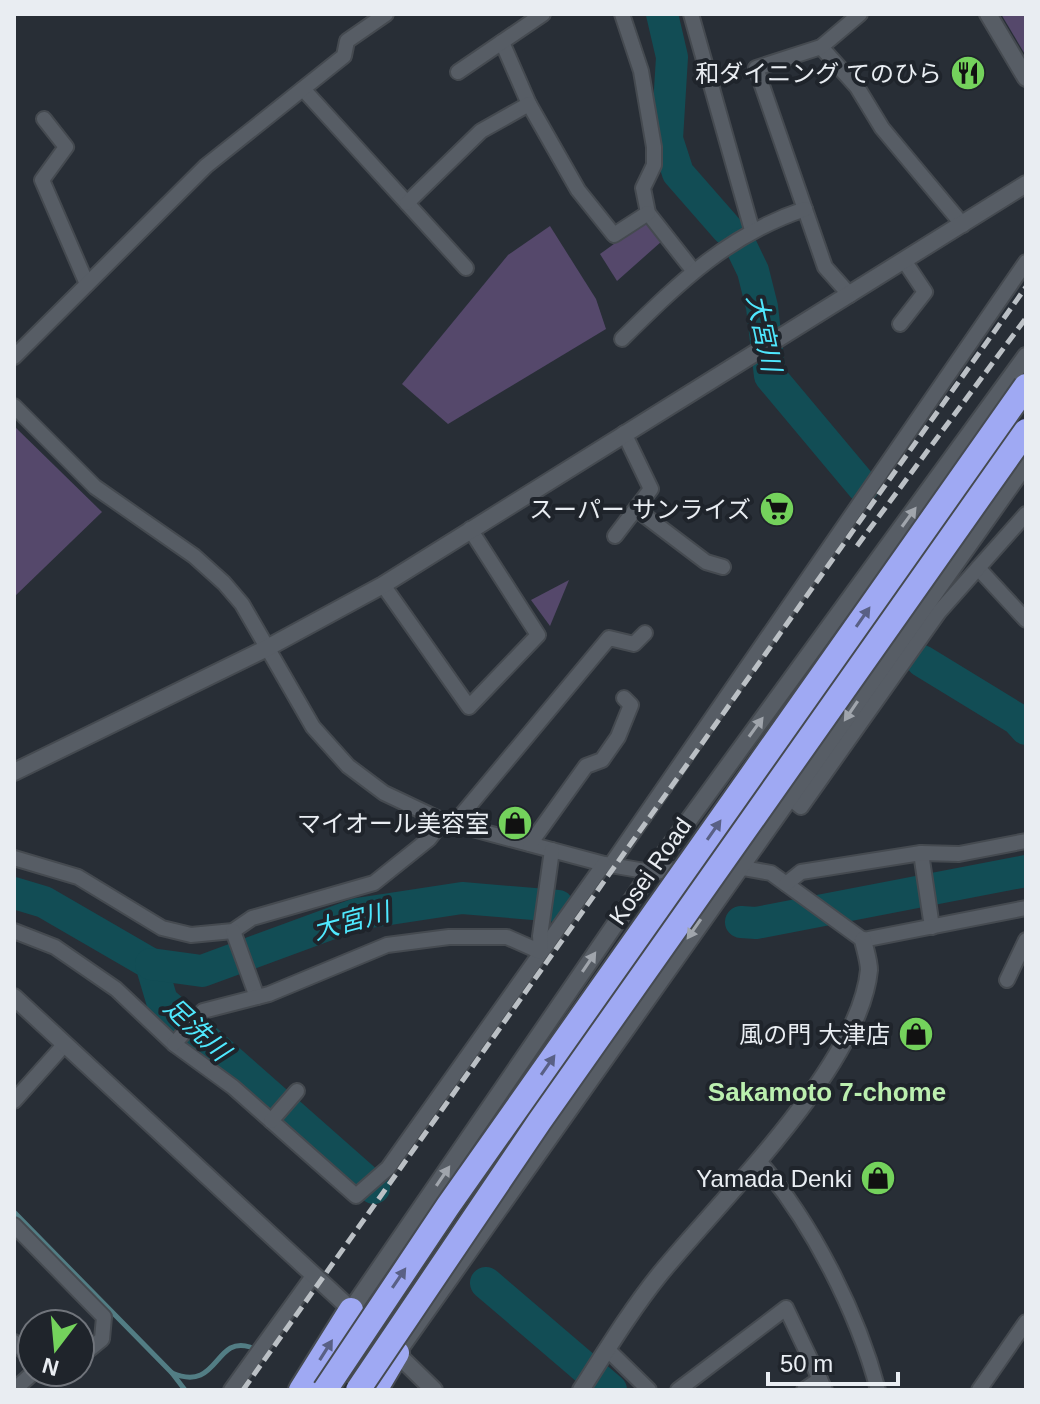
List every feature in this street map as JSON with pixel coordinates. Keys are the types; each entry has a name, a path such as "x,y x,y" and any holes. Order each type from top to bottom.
{"highway":[{"name":"Kosei Road","path":"325,1390 448,1206 1026,386"},
{"path":"358,1390 514,1159 1026,431"},
{"path":"301,1390 351,1310"},
{"path":"375,1390 397,1353"}],"street":[{"path":"14,357 206,166 344,56 347,41 386,14"},
{"path":"458,72 543,14"},
{"path":"622,14 641,71 654,147 654,165 643,188 648,213 692,269"},
{"path":"691,14 727,136 724,161 752,230"},
{"path":"850,295 825,267 756,68 821,47 860,14"},
{"path":"988,14 1026,78"},
{"path":"502,42 529,104 578,190 614,235 648,213"},
{"path":"821,47 857,87 882,128 963,225"},
{"path":"303,89 466,268"},
{"path":"407,203 481,131 529,104"},
{"path":"44,119 66,147 42,180 87,284"},
{"path":"14,772 267,648 383,585 1026,184"},
{"path":"622,339 692,269 752,230 805,209"},
{"path":"900,324 925,292 905,262"},
{"path":"14,931 55,947 116,989 356,1196 388,1168 541,952 607,865 1026,262"},
{"path":"351,1310 651,872 1026,356"},
{"path":"14,406 95,487 194,556 224,583 242,604 313,727 348,766 384,793 449,822 607,865 651,872 739,865 771,873 858,936 869,969 857,1014 837,1055 759,1161 660,1275 581,1390"},
{"path":"615,536 651,489 624,433"},
{"path":"397,1353 739,865 934,607 1026,464"},
{"path":"636,509 706,562 723,567"},
{"path":"934,607 978,568 1026,514"},
{"path":"383,585 469,707 538,635 470,529"},
{"path":"978,568 1026,620"},
{"path":"14,858 78,877 162,928 191,935 233,931 252,918 374,883 449,822 609,638 634,644 645,633"},
{"path":"530,844 586,766 602,760 618,737 631,705 624,698"},
{"path":"786,884 801,872 921,854 959,854 1026,841"},
{"path":"541,952 545,882 552,850"},
{"path":"921,854 931,926"},
{"path":"858,936 1026,908"},
{"path":"233,931 256,996"},
{"path":"175,1043 203,1011 256,996 387,945 449,937 507,937 541,952"},
{"path":"1007,980 1026,940"},
{"path":"14,997 434,1390"},
{"path":"14,1101 64,1045"},
{"path":"271,1121 297,1091"},
{"path":"759,1161 793,1201 866,1346 878,1390"},
{"path":"14,1225 95,1308"},
{"path":"231,1390 313,1276"},
{"path":"678,1390 786,1308 822,1384 804,1390"},
{"path":"96,1309 104,1317 102,1339 96,1344"},
{"path":"979,1390 1026,1322"},
{"path":"606,1352 649,1390"}],"shaded area":[{"path":"1001,14 1026,14 1026,56"},
{"path":"643,223 654,224 662,241 617,281 600,254"},
{"path":"550,226 596,299 606,329 448,424 402,384 508,255"},
{"path":"14,426 102,512 14,597"},
{"path":"569,580 550,626 531,600"}],"waterway":[{"name":"大宮川","path":"662,14 672,57 667,139 678,173 727,229"},
{"name":"大宮川","path":"740,244 753,271 762,307 770,376 863,487"},
{"name":"大宮川","path":"922,661 1017,719 1026,729"},
{"name":"大宮川","path":"741,922 756,923 1026,871"},
{"name":"足洗川","path":"14,893 44,902 151,964 162,1001 374,1188"},
{"name":"大宮川","path":"151,964 202,971 357,914 462,898 558,906"},
{"path":"14,1212 172,1373 199,1376 229,1349 238,1345 250,1347"},
{"name":"足洗川","path":"486,1283 611,1390"},
{"path":"172,1373 185,1390"}],"railway":[{"path":"243,1390 1026,287"},
{"path":"857,546 1026,318"}],"place":[{"name":"和ダイニング てのひら","path":"968,73"},
{"name":"スーパー サンライズ","path":"777,509"},
{"name":"マイオール美容室","path":"515,823"},
{"name":"風の門 大津店","path":"916,1034"},
{"name":"Yamada Denki","path":"878,1178"}],"district":[{"name":"Sakamoto 7-chome","path":"827,1092"}]}
